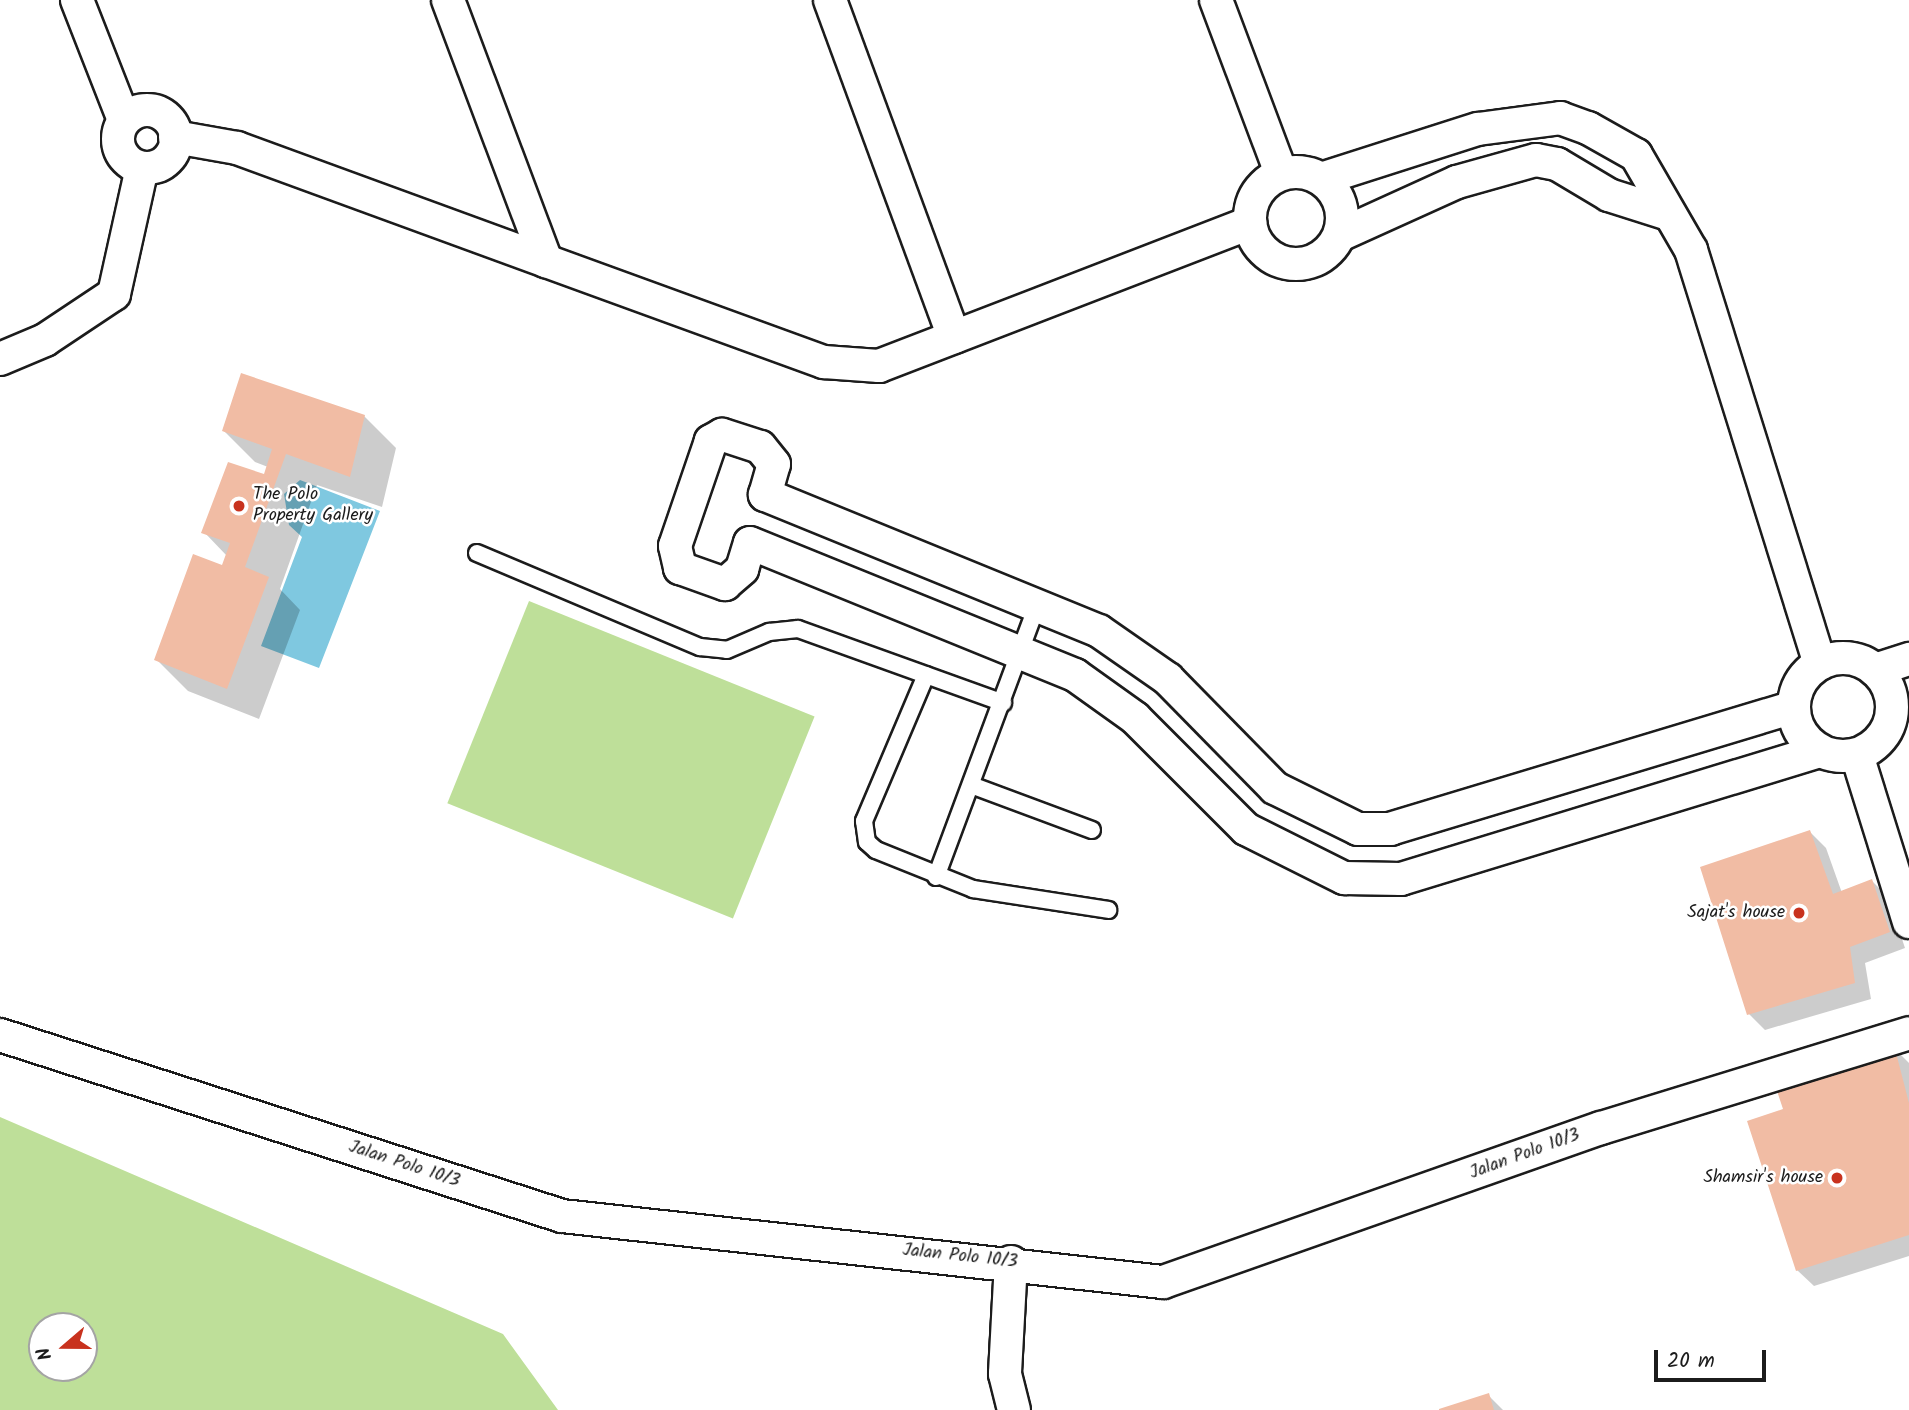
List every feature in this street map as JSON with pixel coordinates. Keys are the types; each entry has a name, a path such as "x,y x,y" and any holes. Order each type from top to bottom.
{"street":[{"path":"77,0 124,120"},
{"path":"448,0 546,261"},
{"path":"830,0 954,337"},
{"path":"1216,0 1281,173"},
{"path":"152,110 165,117 175,138 170,158 157,166 142,168 128,162 119,149 118,134 124,120 136,111 152,110"},
{"path":"1321,179 1478,129 1560,118 1588,128 1636,155 1691,250 1820,663"},
{"path":"175,138 237,148 824,362 879,366 1250,223"},
{"path":"1340,235 1457,182 1536,160 1557,164 1609,194 1669,214"},
{"path":"0,359 45,340 114,294 142,168"},
{"path":"1302,172 1321,179 1336,194 1343,214 1340,235 1329,252 1312,263 1291,265 1271,258 1256,243 1250,223 1252,202 1263,184 1281,173 1302,172"},
{"path":"722,435 734,437 769,453 774,464 750,543 742,569 725,584 688,574 675,558 711,441 722,435"},
{"path":"765,495 1037,605 1109,638 1168,679 1275,788 1358,829 1391,829 1794,707"},
{"path":"750,543 1075,675 1135,718 1246,829 1344,878 1401,879 1820,751 1857,755 1880,741 1901,713 1889,689 1875,670 1853,658 1820,663 1800,683 1794,707 1805,740 1820,751"},
{"path":"1875,670 1909,659"},
{"path":"1857,755 1909,922"},
{"path":"1534,786 1551,833"},
{"name":"Jalan Polo 10/3","path":"0,1035 562,1216 1011,1262 1121,1280 1163,1282 1601,1128 1909,1033"},
{"path":"1011,1262 1005,1374 1014,1410"}],"lane":[{"path":"477,554 700,647 727,650 769,632 798,629 1003,703"},
{"path":"936,877 1003,703 1037,605"},
{"path":"926,675 864,821 867,842 876,850 936,877 973,889 1108,910"},
{"path":"971,785 1092,830"}],"green space":[{"path":"529,601 815,716 733,919 447,803"},
{"path":"0,1117 503,1334 558,1410 0,1410"}],"water":[{"path":"300,480 380,511 319,668 261,646 302,537 289,525 284,494"}],"building":[{"name":"The Polo Property Gallery","path":"241,373 365,415 350,477 286,454 245,567 269,577 227,689 154,660 193,554 222,565 230,543 201,533 228,462 264,474 272,449 222,431"},
{"name":"Sajat's house","path":"1810,830 1833,894 1872,879 1890,932 1850,947 1855,983 1747,1015 1700,867"},
{"name":"Shamsir's house","path":"1894,1045 1909,1103 1909,1235 1796,1271 1747,1121 1783,1109 1774,1082"},
{"path":"1489,1393 1494,1410 1439,1410 1439,1409"}],"place":[{"name":"The Polo Property Gallery","path":"239,506"},
{"name":"Sajat's house","path":"1799,913"},
{"name":"Shamsir's house","path":"1837,1178"}]}
